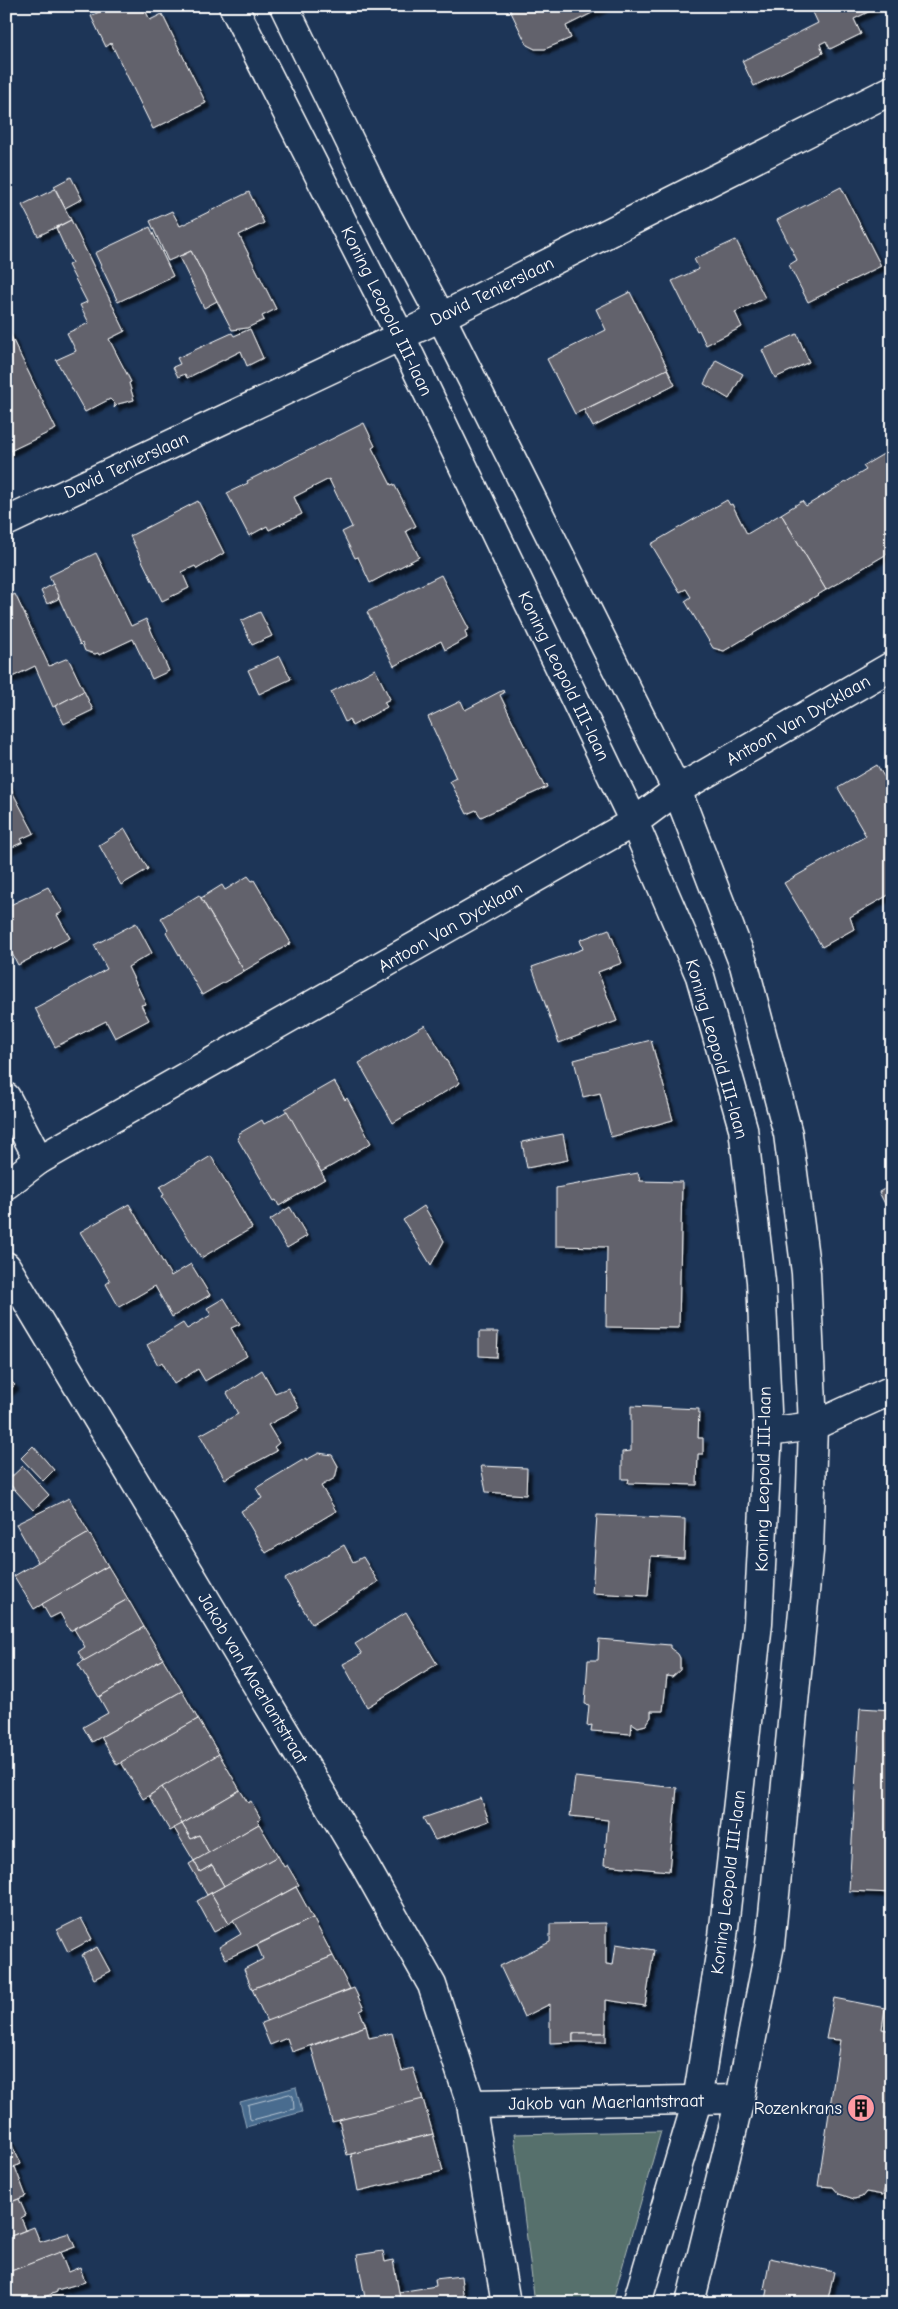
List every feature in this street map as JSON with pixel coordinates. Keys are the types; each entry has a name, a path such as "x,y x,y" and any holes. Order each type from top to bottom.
{"street":[{"name":"Koning Leopold III-laan","path":"233,6 400,335 634,822 700,976 743,1128 760,1281 768,1432 758,1623 723,1936 697,2101 637,2303"},
{"path":"284,6 377,197 441,317 677,790 744,965 788,1134 806,1273 813,1426 809,1550 770,1945 740,2099 690,2303"},
{"name":"David Tenierslaan","path":"6,522 441,317 892,90"},
{"name":"Antoon Van Dycklaan","path":"6,1185 39,1160 634,822 677,790 892,666"},
{"path":"6,1097 39,1160"},
{"name":"Jakob van Maerlantstraat","path":"6,1266 364,1864 432,1985 471,2104 506,2303"},
{"path":"768,1432 813,1426 892,1390"},
{"name":"Jakob van Maerlantstraat","path":"471,2104 740,2099"}],"green space":[{"path":"661,2131 612,2303 535,2303 514,2134"}],"water":[{"path":"296,2087 302,2112 246,2127 240,2102"}],"building":[{"path":"111,6 143,6 150,20 162,14 206,103 153,129 111,43 106,47 91,16"},
{"path":"508,6 606,6 566,26 571,38 545,49 535,49 527,45"},
{"path":"810,6 880,6 854,19 861,34 830,49 826,41 820,44 823,53 754,86 742,61 818,23"},
{"path":"71,177 82,199 65,208 54,186"},
{"path":"841,187 881,266 808,302 789,265 797,260 777,220"},
{"path":"55,189 71,220 38,236 22,205"},
{"path":"249,192 264,223 239,235 276,309 262,316 264,320 247,328 232,330 191,251 168,261 150,221 172,211 180,226"},
{"path":"71,220 125,331 109,339 131,382 129,383 134,400 118,404 114,408 115,404 110,399 85,412 56,360 76,351 67,333 89,323 80,305 87,302 68,265 72,263 56,228"},
{"path":"150,227 173,276 118,302 95,253"},
{"path":"736,240 765,298 735,312 742,327 706,345 672,281 699,269 694,259"},
{"path":"191,251 217,301 204,308 179,257"},
{"path":"630,292 668,369 575,414 547,359 606,330 596,309"},
{"path":"250,329 263,358 247,366 241,351 187,378 185,374 178,377 173,367 180,364 177,358 232,333 234,336"},
{"path":"8,330 56,429 6,453 6,331"},
{"path":"797,334 809,362 775,378 762,350"},
{"path":"716,360 743,374 729,399 704,384"},
{"path":"667,369 675,385 593,427 584,410"},
{"path":"364,423 375,446 372,448 391,485 394,484 416,526 406,531 419,557 370,583 358,557 355,558 342,532 352,527 329,479 294,497 302,514 269,530 267,526 249,536 227,493 248,483 247,481"},
{"path":"892,449 892,551 826,590 781,514 802,501 806,506 866,470 863,466"},
{"path":"727,500 730,505 732,504 747,534 781,514 826,590 724,651 713,648 685,601 691,597 686,589 680,592 651,544"},
{"path":"198,501 224,553 197,569 195,566 182,572 189,588 162,601 130,536"},
{"path":"96,553 131,626 146,619 169,671 152,679 133,639 99,655 98,653 85,651 82,643 80,645 49,576"},
{"path":"441,575 469,629 465,631 467,638 445,650 441,641 394,666 367,612"},
{"path":"53,584 59,596 58,599 47,604 41,591"},
{"path":"15,594 49,666 68,658 84,691 53,707 35,666 6,680 6,599"},
{"path":"260,612 272,636 252,645 241,621"},
{"path":"280,656 291,679 259,694 248,670"},
{"path":"375,669 390,699 384,702 387,707 352,726 349,719 345,722 331,692"},
{"path":"503,690 504,693 500,695 544,786 546,784 547,787 481,817 476,810 467,814 450,781 456,778 428,717 461,701 465,710"},
{"path":"84,691 93,710 64,724 55,706"},
{"path":"877,765 892,790 892,893 850,917 854,929 822,947 784,883 866,836 838,788"},
{"path":"6,780 34,833 21,839 23,842 6,850"},
{"path":"125,829 148,869 121,885 99,845"},
{"path":"248,876 252,881 254,880 291,943 244,971 201,898 222,885 225,890"},
{"path":"48,887 63,912 57,915 70,938 18,965 6,942 6,907"},
{"path":"199,895 244,971 202,995 166,932 168,930 161,918"},
{"path":"136,923 152,953 128,967 146,1004 141,1005 149,1020 115,1038 106,1021 55,1047 35,1008 107,969 94,945"},
{"path":"609,929 622,963 598,972 617,1021 559,1043 532,967 583,949 580,940"},
{"path":"425,1025 460,1083 393,1123 359,1063"},
{"path":"651,1040 673,1120 611,1137 600,1093 583,1097 574,1060"},
{"path":"334,1081 345,1100 347,1098 371,1143 321,1172 285,1109"},
{"path":"287,1111 325,1179 279,1206 276,1200 274,1201 237,1138 240,1136 238,1134 262,1120 264,1124"},
{"path":"563,1134 568,1160 527,1168 522,1142"},
{"path":"211,1156 252,1228 201,1258 162,1196 164,1195 160,1187"},
{"path":"638,1173 640,1181 682,1182 679,1328 606,1327 607,1247 556,1246 556,1188"},
{"path":"892,1185 892,1218 879,1192"},
{"path":"129,1204 171,1276 191,1264 210,1295 172,1317 155,1286 119,1307 106,1284 110,1281 80,1232"},
{"path":"424,1206 444,1241 431,1265 403,1220"},
{"path":"290,1207 307,1236 287,1248 270,1220"},
{"path":"224,1298 240,1324 231,1328 247,1356 205,1381 198,1369 174,1384 162,1362 158,1365 147,1345 183,1323 187,1329 211,1315 207,1308"},
{"path":"479,1332 498,1332 497,1357 479,1356"},
{"path":"262,1370 275,1393 288,1388 299,1408 268,1425 279,1443 274,1447 277,1451 225,1479 200,1435 238,1414 227,1393"},
{"path":"6,1376 15,1385 6,1393"},
{"path":"631,1406 699,1409 698,1438 703,1438 703,1454 698,1454 697,1485 628,1483 629,1479 622,1479 622,1452 631,1451"},
{"path":"33,1446 54,1470 43,1481 21,1458"},
{"path":"319,1453 332,1455 338,1466 335,1478 321,1486 336,1511 266,1553 241,1511 262,1498 256,1488 306,1458 306,1460"},
{"path":"23,1466 49,1495 33,1510 7,1481"},
{"path":"481,1466 527,1468 526,1495 486,1492"},
{"path":"69,1498 89,1533 38,1563 16,1524"},
{"path":"597,1515 685,1519 684,1558 651,1556 648,1596 592,1593"},
{"path":"89,1533 108,1566 34,1609 14,1576"},
{"path":"344,1545 353,1562 363,1557 378,1582 312,1624 285,1579"},
{"path":"108,1566 128,1599 70,1631 60,1613 50,1618 42,1604"},
{"path":"128,1599 144,1627 84,1661 78,1652 85,1647 74,1629"},
{"path":"406,1612 437,1664 367,1707 343,1664 362,1654 355,1644"},
{"path":"144,1627 163,1659 99,1697 78,1664"},
{"path":"599,1639 670,1645 670,1648 680,1658 680,1670 672,1677 667,1676 663,1711 651,1711 651,1717 646,1725 638,1727 632,1723 631,1734 591,1731 592,1725 587,1726 589,1705 585,1704 588,1660 598,1660"},
{"path":"163,1659 182,1691 92,1742 83,1727 108,1713 99,1697"},
{"path":"182,1691 198,1719 117,1765 101,1737"},
{"path":"860,1708 892,1710 892,1893 849,1891"},
{"path":"198,1719 219,1754 143,1799 121,1762"},
{"path":"219,1754 240,1790 182,1824 162,1787"},
{"path":"575,1777 677,1788 669,1871 604,1865 608,1820 570,1816"},
{"path":"162,1787 182,1824 170,1831 149,1796"},
{"path":"240,1790 248,1803 251,1801 261,1819 258,1821 259,1824 209,1853 199,1835 191,1839 182,1824"},
{"path":"481,1798 489,1821 435,1840 423,1818"},
{"path":"182,1824 191,1839 199,1835 209,1853 194,1861 174,1828"},
{"path":"259,1824 278,1856 224,1886 212,1865 200,1872 194,1861"},
{"path":"278,1856 284,1867 287,1865 299,1885 229,1924 211,1893"},
{"path":"194,1861 200,1872 212,1865 224,1886 207,1895 189,1864"},
{"path":"296,1887 313,1918 226,1959 219,1947 241,1934 233,1921"},
{"path":"211,1893 229,1924 214,1932 197,1901"},
{"path":"81,1918 92,1939 68,1952 57,1930"},
{"path":"313,1918 333,1956 252,1989 244,1969 263,1959 257,1945"},
{"path":"606,1923 606,1964 613,1965 616,1944 654,1950 645,2006 606,2000 606,2033 573,2033 573,2042 550,2043 550,2004 524,2017 500,1966 550,1942 550,1924"},
{"path":"97,1947 110,1971 94,1979 82,1955"},
{"path":"333,1956 350,1989 267,2022 252,1989"},
{"path":"354,1988 364,2009 360,2011 366,2026 292,2052 287,2038 270,2045 261,2023"},
{"name":"Rozenkrans","path":"834,1998 885,2008 882,2029 892,2031 892,2177 887,2177 883,2195 866,2192 862,2197 854,2199 839,2194 833,2187 818,2186 840,2040 826,2039"},
{"path":"366,2026 369,2038 392,2033 402,2071 413,2068 423,2100 332,2122 311,2046"},
{"path":"573,2033 606,2033 606,2042 573,2042"},
{"path":"423,2099 433,2134 347,2155 339,2120"},
{"path":"6,2133 21,2164 6,2170"},
{"path":"433,2134 443,2171 358,2191 351,2154"},
{"path":"15,2167 26,2196 6,2204 6,2170"},
{"path":"19,2199 26,2215 21,2218 26,2230 6,2238 6,2204"},
{"path":"34,2227 40,2242 69,2233 75,2247 6,2273 6,2238"},
{"path":"383,2251 385,2262 393,2260 401,2303 366,2303 357,2255"},
{"path":"60,2252 68,2272 80,2267 85,2282 57,2290 57,2292 30,2303 6,2303 6,2273"},
{"path":"770,2258 834,2272 827,2303 765,2303 768,2290 764,2289"},
{"path":"461,2276 464,2303 401,2303 399,2292 436,2286 435,2279"},
{"path":"48,2296 50,2303 30,2303"}],"place":[{"name":"Rozenkrans","path":"861,2108"}]}
